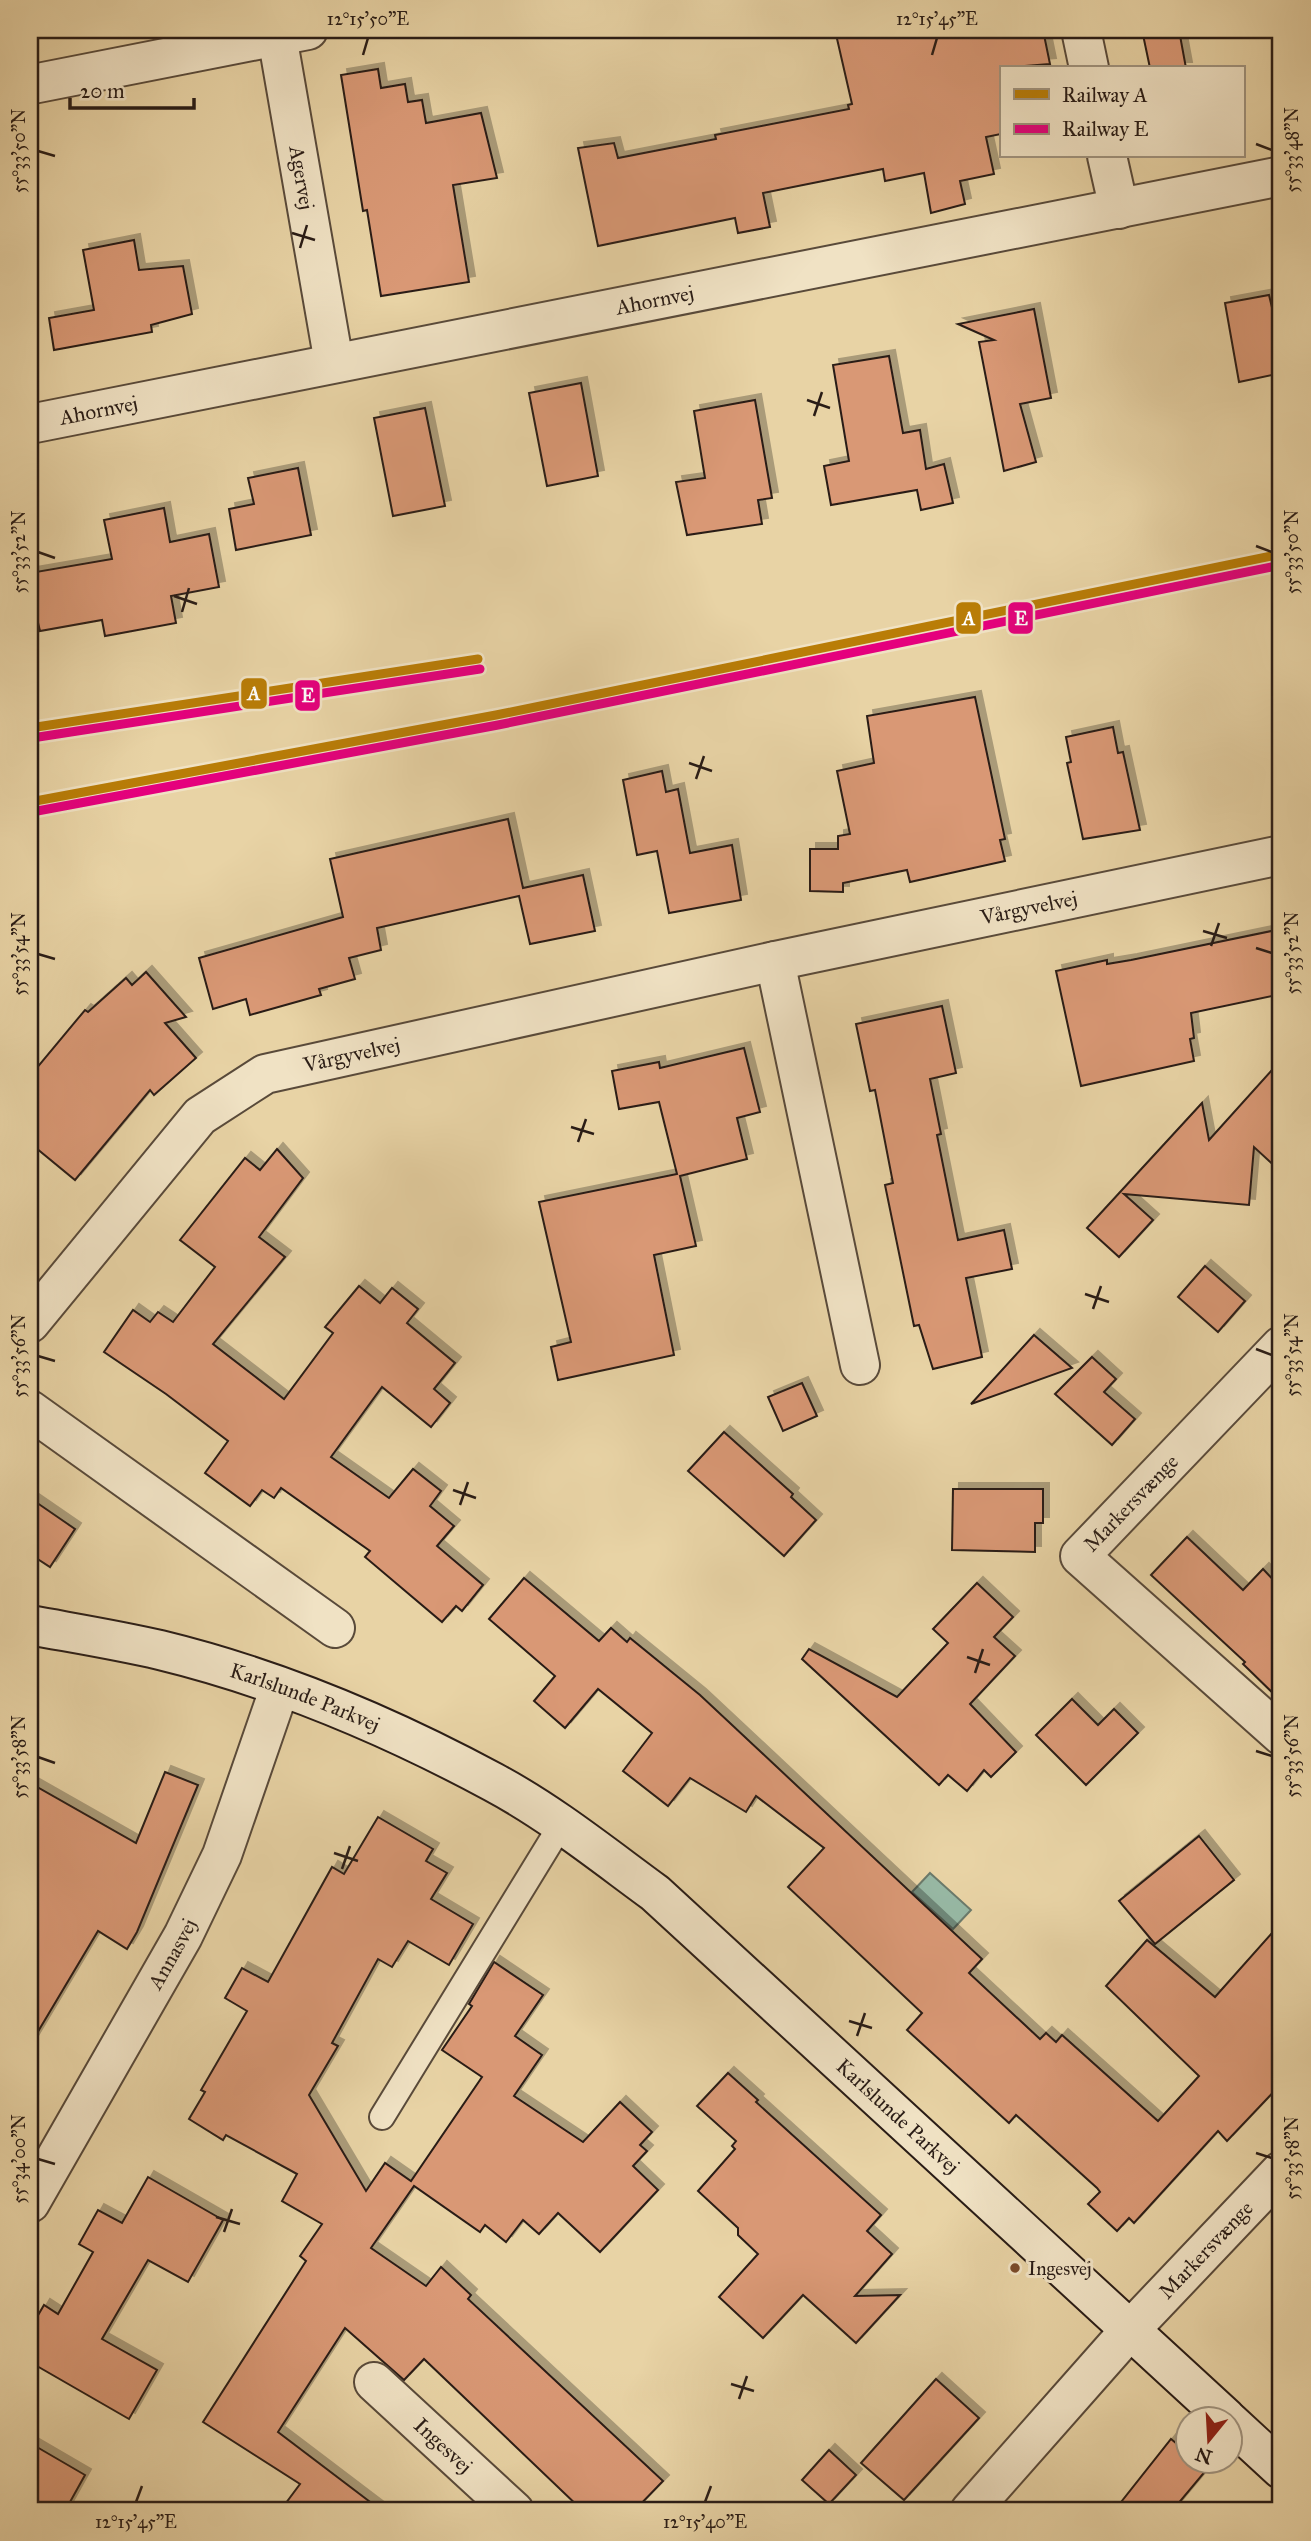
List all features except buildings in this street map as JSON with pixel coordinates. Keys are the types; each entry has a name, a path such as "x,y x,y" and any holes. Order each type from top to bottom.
{"street":[{"path":"1081,30 1089,66"},
{"name":"Agervej","path":"33,84 287,32 334,363"},
{"path":"1107,158 1118,209"},
{"name":"Ahornvej","path":"30,424 1281,176"},
{"name":"Vårgyvelvej","path":"30,1323 200,1115 265,1074 775,961 1281,855"},
{"path":"775,961 860,1365"},
{"name":"Markersvænge","path":"1281,1346 1080,1556 1281,1735"},
{"path":"30,1410 335,1628"},
{"name":"Karlslunde Parkvej","path":"30,1625 161,1650 280,1687 383,1727 495,1783 561,1825 655,1892 1211,2404"},
{"name":"Annasvej","path":"30,2203 183,1936 222,1855 280,1687"},
{"name":"Markersvænge","path":"1130,2330 1281,2171"},
{"path":"970,2511 1130,2330"},
{"name":"Ingesvej","path":"374,2382 514,2511"},
{"path":"1244,2435 1281,2469"}],"lane":[{"path":"382,2118 561,1825"}],"shaded area":[{"path":"930,1873 971,1910 953,1929 912,1892"}],"rail line":[{"name":"A","path":"30,802 496,715 1281,554"},
{"name":"E","path":"32,812 498,725 1281,565"},
{"name":"A","path":"30,728 478,659"},
{"name":"E","path":"32,738 480,669"}],"place":[{"name":"Ingesvej","path":"1015,2268"}]}
